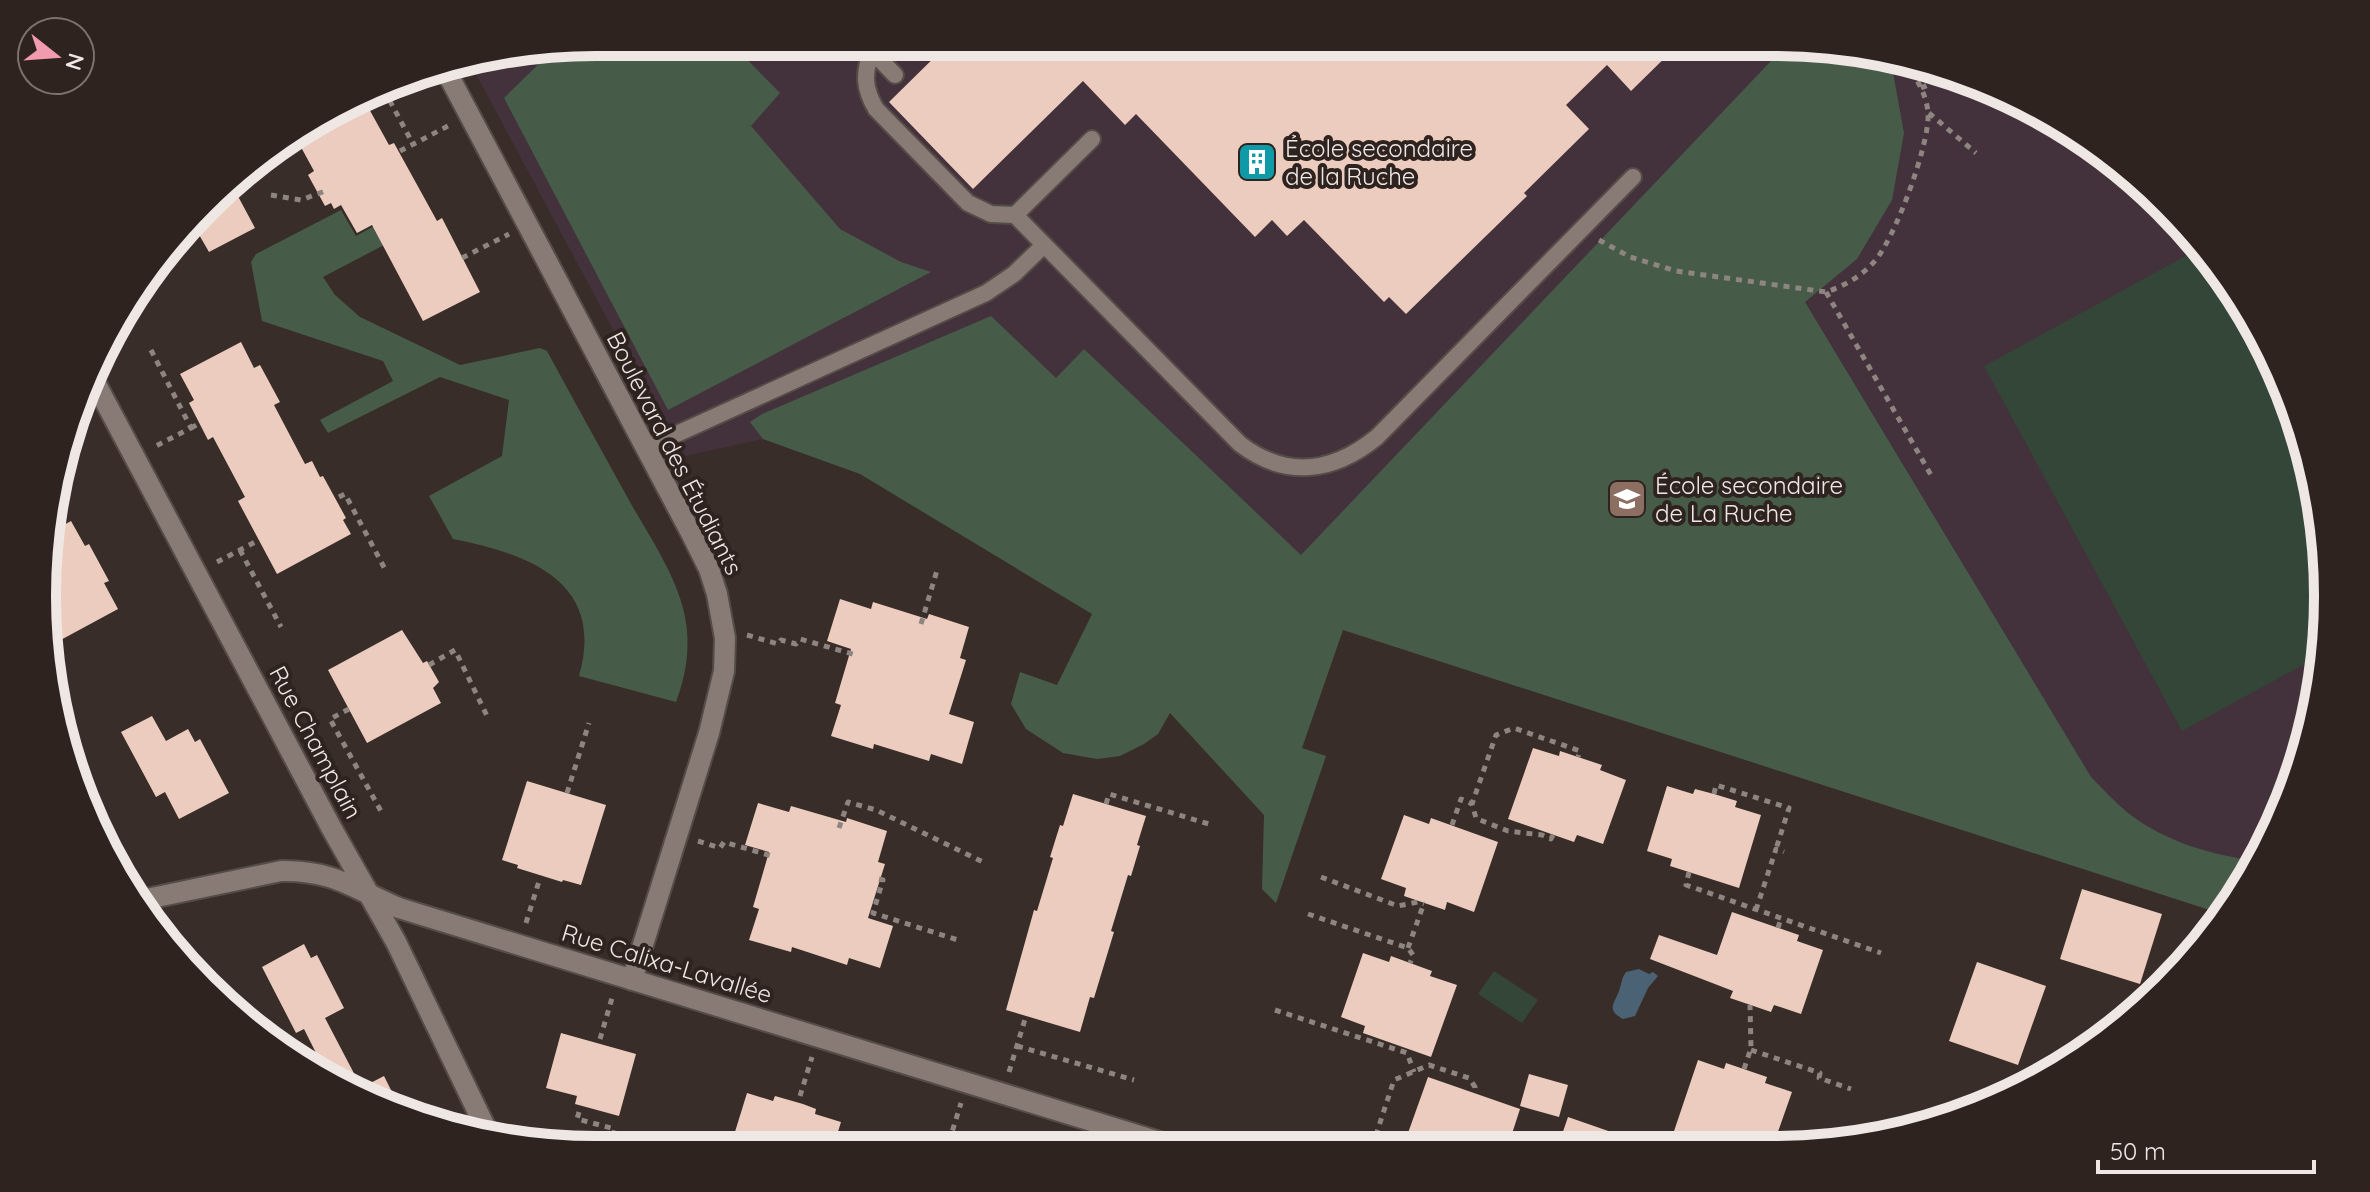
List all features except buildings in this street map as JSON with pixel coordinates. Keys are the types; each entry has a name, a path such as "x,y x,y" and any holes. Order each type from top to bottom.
{"street":[{"name":"Boulevard des Étudiants","path":"449,76 709,569 720,606 725,638 724,671 719,696 677,834 625,978"},
{"name":"Rue Champlain","path":"98,388 332,829 370,894 484,1124"},
{"name":"Rue Calixa-Lavallée","path":"149,899 281,871 297,870 328,876 399,908 1141,1136"}],"lane":[{"path":"867,56 865,82 868,96 876,109 968,203 991,214 1015,215 1240,444 1255,456 1297,468 1319,467 1340,461 1360,451 1377,437 1633,177"},
{"path":"876,56 895,75"},
{"path":"1015,215 1092,139"},
{"path":"646,448 986,293 1014,274 1044,245"}],"path":[{"path":"1581,230 1630,257 1676,271 1826,292 1845,286 1874,263 1892,236 1925,144 1928,112 1921,88 1912,74"},
{"path":"1921,88 1936,81"},
{"path":"388,97 413,144"},
{"path":"1928,112 1976,153"},
{"path":"400,151 469,115"},
{"path":"271,195 301,200 325,191"},
{"path":"462,258 527,224"},
{"path":"1826,292 1931,475"},
{"path":"151,350 191,428"},
{"path":"134,457 200,423"},
{"path":"339,497 345,494 386,571"},
{"path":"196,573 259,540"},
{"path":"240,550 281,627"},
{"path":"921,624 938,567"},
{"path":"725,638 749,635 778,644 781,640 796,644 800,639 856,655"},
{"path":"429,665 455,650 488,718"},
{"path":"349,709 330,719 382,813"},
{"path":"567,793 589,723"},
{"path":"1553,835 1551,839 1516,832 1480,820 1476,818 1472,804 1496,735 1514,728 1580,751 1578,757"},
{"path":"1714,794 1716,785 1789,808 1756,910"},
{"path":"1106,804 1109,794 1209,824"},
{"path":"1452,825 1461,799 1472,804"},
{"path":"839,828 848,802 876,810 985,863"},
{"path":"677,834 720,848 724,842 775,857"},
{"path":"1776,849 1784,852"},
{"path":"1689,872 1686,885 1881,953"},
{"path":"1321,877 1398,906 1424,903 1408,948"},
{"path":"519,945 540,878"},
{"path":"879,879 883,880 873,913 961,941"},
{"path":"1308,914 1408,948 1413,955 1410,963"},
{"path":"1778,928 1781,918"},
{"path":"600,1039 625,978"},
{"path":"1744,1069 1751,1050 1750,1005"},
{"path":"1275,1010 1407,1053 1414,1072"},
{"path":"1002,1093 1026,1016"},
{"path":"800,1096 819,1037"},
{"path":"1017,1046 1134,1080"},
{"path":"1751,1050 1820,1073 1819,1078 1851,1089"},
{"path":"1376,1136 1394,1080 1429,1065 1469,1078 1475,1087 1474,1093"},
{"path":"951,1136 967,1083"},
{"path":"579,1112 577,1119 615,1129 613,1136"}],"shaded area":[{"name":"École secondaire de La Ruche","path":"596,56 1774,56 1844,61 1914,74 1948,85 1981,97 2044,128 2130,190 2156,214 2202,267 2242,326 2258,357 2273,389 2296,456 2313,561 2313,631 2309,666 2296,736 2273,803 2242,866 2212,911 860,474 763,439 681,457 474,70 561,57"}],"green space":[{"path":"744,56 780,93 751,126 840,229 901,262 931,272 668,410 504,98 544,59"},
{"path":"1776,56 1809,57 1892,69 1904,133 1892,200 1857,259 1805,302 2091,777 2128,813 2158,832 2206,851 2246,859 2212,911 1343,630 1302,748 1326,756 1276,903 1262,889 1264,815 1170,713 1158,734 1144,744 1120,756 1097,759 1063,753 1026,729 1011,704 1020,672 1057,685 1092,614 860,474 763,439 750,422 762,414 991,316 1056,378 1084,349 1301,555"},
{"path":"341,210 356,236 376,225 386,244 323,277 335,295 360,317 460,365 540,348 547,351 657,548 680,596 687,630 687,649 684,676 676,702 579,676 584,644 581,617 571,595 555,578 533,564 481,545 453,539 429,496 502,456 509,400 440,377 328,433 320,420 393,381 383,361 262,321 251,262 256,254"},
{"path":"2191,253 2242,326 2273,389 2296,456 2313,561 2313,631 2310,661 2182,731 1984,366"},
{"path":"1494,971 1538,1000 1522,1023 1478,994"}],"water":[{"path":"1639,969 1658,976 1648,988 1635,1016 1623,1019 1614,1013 1614,1003 1626,972"}],"place":[{"name":"École secondaire de la Ruche","path":"1257,162"},
{"name":"École secondaire de La Ruche","path":"1627,499"}]}
